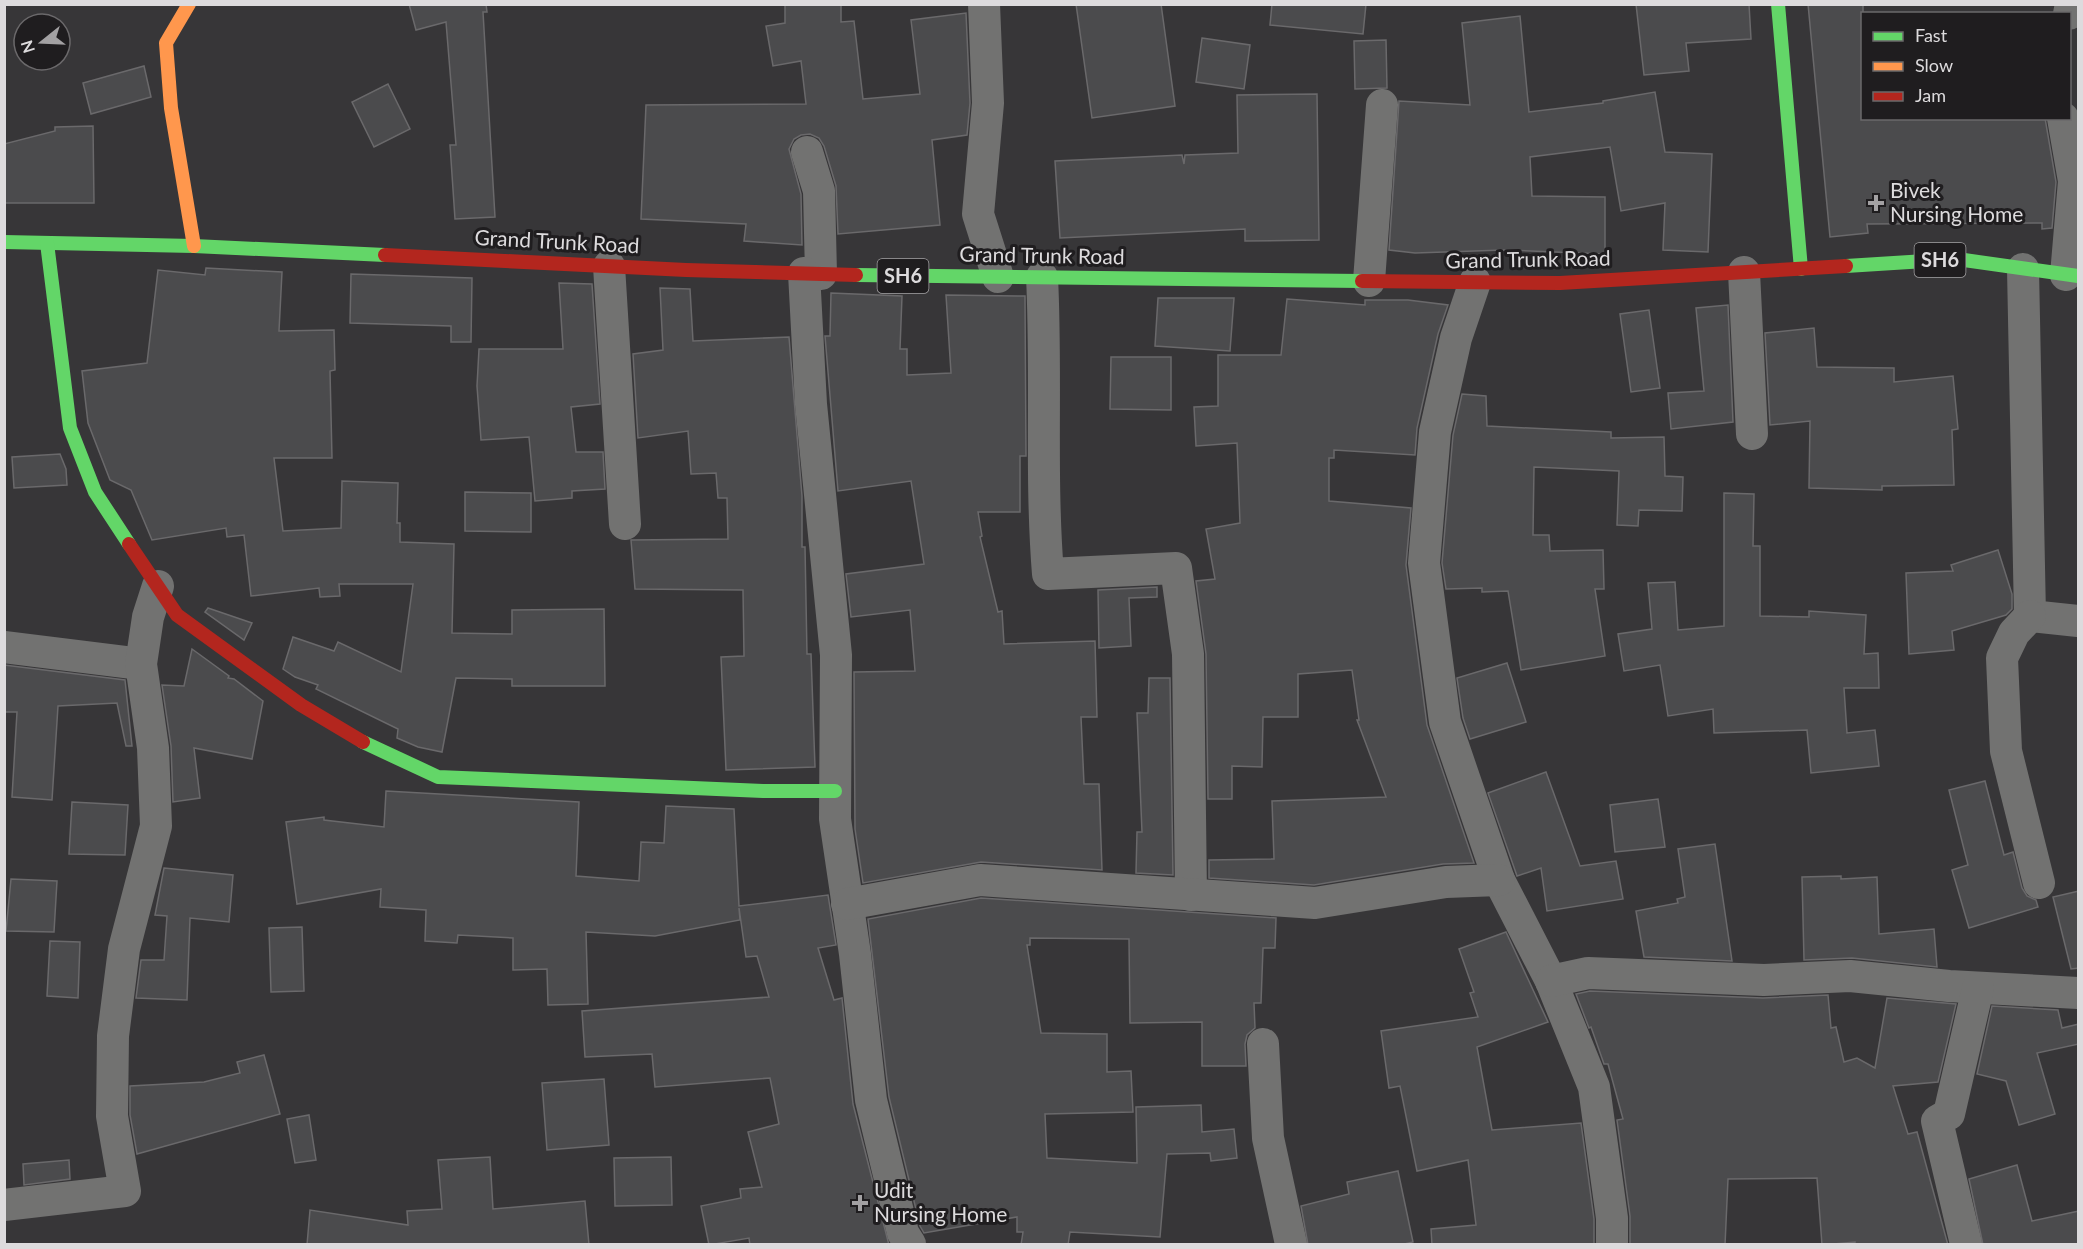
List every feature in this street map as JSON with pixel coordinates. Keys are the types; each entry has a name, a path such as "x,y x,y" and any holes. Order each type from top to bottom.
{"main road":[{"path":"189,4 166,43 171,108 194,246"},
{"path":"1778,4 1801,269"},
{"name":"Grand Trunk Road","path":"4,242 194,246 609,266 1042,278 1560,283 1957,260 2073,276"},
{"path":"47,243 70,428 95,492 177,615 301,705 368,745 438,777 763,791 835,791"}],"street":[{"path":"984,4 988,103 978,214 998,277"},
{"path":"1369,281 1382,105"},
{"path":"2063,120 2074,181 2073,276"},
{"path":"807,152 819,191 812,273 811,404 836,655 835,819 871,1100 903,1233 909,1245"},
{"path":"609,266 625,524"},
{"path":"2023,269 2030,616 2014,633 2002,658 2006,751 2039,883"},
{"path":"1744,272 1752,435"},
{"path":"1042,278 1045,351 1045,535 1048,574 1176,567 1188,654 1191,896"},
{"path":"1475,282 1456,338 1435,432 1424,563 1445,722 1499,880 1551,981 1594,1087 1611,1218 1612,1245"},
{"path":"4,1205 125,1191 112,1116 113,1036 124,949 156,826 153,748 141,664 148,616 158,586"},
{"path":"2030,616 2079,621"},
{"path":"4,647 141,664"},
{"path":"847,904 980,879 1191,896 1315,903 1446,882 1499,880"},
{"path":"1551,981 1588,973 1764,980 1850,976 1978,988 2079,993"},
{"path":"1966,1245 1937,1121 1949,1114 1978,988"},
{"path":"1263,1044 1268,1138 1291,1245"}],"building":[{"path":"409,4 486,4 487,12 483,12 495,217 455,219 450,145 456,145 446,22 416,30"},
{"path":"785,4 841,4 841,22 854,21 863,99 920,94 911,20 966,13 970,103 967,135 932,140 940,225 838,234 836,186 824,146 819,138 810,134 794,139 789,149 801,194 802,245 744,241 746,224 641,219 646,105 806,104 801,61 773,66 766,26 785,23"},
{"path":"1076,4 1161,4 1175,106 1092,118"},
{"path":"1272,4 1366,4 1363,34 1270,25"},
{"path":"1636,4 1749,4 1751,39 1686,43 1689,71 1644,75"},
{"path":"1808,4 1863,4 1863,12 1861,12 1861,120 2045,120 2056,182 2052,228 2042,229 2042,223 1867,224 1868,233 1830,237"},
{"path":"1520,16 1529,112 1603,103 1603,101 1655,92 1665,152 1712,154 1708,252 1663,250 1665,203 1621,211 1610,147 1530,157 1532,196 1605,197 1605,254 1504,250 1415,253 1389,250 1399,101 1470,105 1462,23"},
{"path":"1202,38 1250,45 1244,89 1196,82"},
{"path":"1386,40 1387,88 1355,89 1354,41"},
{"path":"144,66 151,97 91,114 83,83"},
{"path":"388,84 410,129 374,147 352,102"},
{"path":"1317,94 1319,240 1245,241 1245,229 1060,238 1055,161 1182,155 1184,164 1185,155 1238,153 1237,95"},
{"path":"93,126 94,203 4,203 4,144 55,131 55,127"},
{"path":"206,268 282,272 279,331 334,330 335,370 330,371 332,458 274,458 283,531 341,528 342,481 398,483 397,523 400,523 400,542 454,544 452,633 512,634 512,610 604,609 605,686 512,686 512,679 456,678 442,752 418,747 397,738 398,729 316,689 318,685 295,677 283,669 293,637 334,651 338,642 401,672 413,584 339,584 340,596 320,597 319,588 251,596 244,535 227,537 226,528 152,540 131,490 110,480 88,423 82,371 147,363 158,270 205,275"},
{"path":"351,274 472,278 471,342 451,342 451,326 350,323"},
{"path":"559,283 592,284 600,404 571,407 576,452 603,452 605,489 572,491 572,498 535,501 529,437 481,440 477,386 479,349 563,349"},
{"path":"660,288 690,289 693,341 789,337 802,496 807,654 811,654 815,767 726,770 721,657 744,656 743,590 635,589 631,540 728,539 727,498 718,498 716,473 691,474 688,431 638,438 633,354 663,350"},
{"path":"831,293 902,296 900,349 907,349 907,375 951,373 946,295 1025,296 1026,456 1020,456 1020,512 978,512 982,536 980,537 998,612 1002,611 1004,644 1095,641 1097,717 1081,717 1084,784 1099,784 1102,870 981,862 863,883 855,829 854,672 915,671 910,610 851,617 846,574 924,564 911,481 838,491 825,336 830,336"},
{"path":"1158,298 1234,298 1230,351 1155,346"},
{"path":"1287,299 1365,305 1365,300 1408,300 1448,305 1438,334 1417,428 1415,455 1334,450 1334,458 1329,458 1329,501 1411,508 1406,565 1427,725 1474,863 1443,864 1314,885 1209,878 1209,860 1274,859 1272,801 1386,797 1357,720 1359,720 1352,670 1298,674 1298,717 1263,717 1262,767 1232,766 1232,799 1208,799 1206,654 1196,581 1215,579 1206,529 1240,523 1237,443 1196,446 1194,407 1218,406 1218,355 1281,355"},
{"path":"1728,305 1733,422 1671,429 1668,393 1704,391 1696,308"},
{"path":"1649,310 1660,388 1631,392 1620,314"},
{"path":"1814,328 1817,367 1894,368 1894,382 1953,376 1958,429 1952,430 1954,485 1882,486 1882,490 1809,488 1810,421 1770,425 1765,333"},
{"path":"1111,357 1171,357 1171,410 1110,409"},
{"path":"1462,394 1486,396 1487,426 1611,432 1611,438 1664,437 1665,476 1683,477 1682,511 1639,510 1638,526 1617,525 1619,471 1534,467 1533,535 1549,535 1550,551 1603,550 1604,589 1595,589 1605,656 1521,670 1508,591 1482,592 1482,588 1446,589 1442,563 1453,435"},
{"path":"60,454 66,469 67,485 14,488 12,457"},
{"path":"465,492 531,493 531,532 465,531"},
{"path":"1724,493 1754,494 1753,546 1760,546 1760,616 1809,617 1809,611 1866,615 1864,654 1878,653 1879,688 1844,688 1847,733 1875,730 1879,766 1811,773 1807,730 1714,733 1713,709 1668,716 1660,665 1624,671 1618,634 1652,629 1648,583 1675,582 1678,630 1724,626"},
{"path":"1998,550 2012,594 2012,609 2006,615 1952,631 1954,650 1909,654 1906,573 1953,571 1951,565"},
{"path":"1157,587 1157,597 1129,598 1131,646 1099,648 1098,590"},
{"path":"208,608 252,623 244,640 205,612"},
{"path":"192,649 229,676 228,678 234,679 263,701 252,759 194,748 200,798 173,802 171,746 162,685 184,686"},
{"path":"1507,663 1526,722 1470,739 1463,718 1457,678"},
{"path":"4,665 125,680 132,746 126,746 117,703 58,706 52,800 12,797 17,712 4,712"},
{"path":"1149,678 1170,678 1173,875 1136,873 1137,832 1142,832 1137,713 1148,713"},
{"path":"1546,772 1580,866 1616,861 1623,899 1547,911 1541,868 1517,876 1488,793"},
{"path":"1985,781 2004,855 2013,852 2022,888 2027,896 2036,900 2038,907 1969,928 1952,870 1968,865 1949,790"},
{"path":"386,791 579,802 576,876 639,881 641,842 664,843 666,806 734,809 739,906 828,895 836,945 818,948 834,1000 842,998 853,1104 889,1245 750,1245 749,1238 709,1245 701,1206 741,1198 740,1189 762,1187 748,1132 779,1124 770,1078 655,1087 652,1054 585,1057 582,1011 769,997 757,956 746,957 739,908 740,920 655,936 586,932 588,1004 548,1005 547,969 513,970 513,938 458,935 457,943 425,941 426,910 380,907 381,889 297,904 286,822 324,817 324,820 384,827"},
{"path":"1658,799 1665,847 1615,852 1610,805"},
{"path":"72,802 128,805 125,855 69,854"},
{"path":"1715,844 1732,961 1644,957 1636,911 1678,903 1677,899 1685,897 1678,849"},
{"path":"164,868 233,875 229,922 190,918 187,1000 136,998 141,960 164,960 167,916 155,915"},
{"path":"1841,876 1841,879 1877,877 1879,934 1934,929 1937,967 1852,958 1804,960 1802,877"},
{"path":"11,879 57,881 54,932 6,931"},
{"path":"2079,891 2079,968 2071,969 2053,897"},
{"path":"981,898 1276,918 1275,948 1263,948 1261,1003 1254,1003 1255,1028 1247,1035 1246,1066 1202,1066 1202,1022 1130,1023 1129,939 1030,938 1030,945 1027,945 1041,1033 1107,1034 1107,1072 1131,1071 1133,1112 1045,1114 1047,1158 1137,1163 1136,1107 1201,1105 1202,1132 1234,1129 1237,1158 1211,1161 1210,1153 1167,1154 1160,1237 1070,1232 1068,1245 1021,1245 1023,1232 1017,1232 1017,1217 924,1233 920,1226 889,1097 868,919"},
{"path":"302,927 304,991 271,992 269,928"},
{"path":"1506,932 1548,1022 1477,1047 1492,1130 1581,1123 1594,1219 1594,1245 1432,1245 1431,1229 1476,1225 1468,1160 1417,1171 1400,1086 1389,1088 1381,1031 1478,1017 1470,993 1474,992 1459,949"},
{"path":"50,941 80,942 78,998 47,996"},
{"path":"1590,991 1763,998 1828,995 1831,1028 1836,1027 1844,1062 1857,1058 1875,1068 1887,998 1956,1004 1938,1082 1893,1086 1908,1134 1917,1132 1948,1245 1855,1245 1855,1242 1822,1245 1817,1178 1728,1179 1725,1245 1630,1245 1630,1216 1617,1120 1623,1119 1608,1064 1604,1064 1576,994"},
{"path":"1992,1006 2058,1010 2062,1028 2079,1024 2079,1044 2037,1053 2055,1114 2019,1125 2006,1081 1977,1074"},
{"path":"264,1055 280,1114 137,1154 130,1115 130,1086 204,1082 240,1073 237,1062"},
{"path":"604,1079 609,1145 547,1150 542,1083"},
{"path":"309,1115 316,1160 295,1163 287,1119"},
{"path":"490,1157 493,1209 585,1201 589,1245 307,1245 310,1210 408,1225 407,1211 442,1209 438,1160"},
{"path":"671,1157 672,1205 615,1206 614,1158"},
{"path":"69,1160 70,1179 24,1185 23,1164"},
{"path":"2017,1165 2032,1221 2079,1211 2079,1245 1983,1245 1969,1179"},
{"path":"1398,1171 1413,1242 1400,1245 1308,1245 1301,1206 1349,1194 1347,1182"}],"traffic: fast":[{"path":"1778,4 1801,269"},
{"path":"4,242 194,246 385,255"},
{"path":"47,243 70,428 95,492 129,544"},
{"path":"1846,266 1957,259 2078,276"},
{"path":"856,275 1362,281"},
{"path":"363,742 438,777 763,791 835,791"}],"traffic: slow":[{"path":"189,4 166,43 171,108 194,246"}],"traffic: jam":[{"path":"385,255 686,270 856,275"},
{"path":"1362,281 1560,283 1846,266"},
{"path":"129,544 177,615 301,705 363,742"}],"place":[{"name":"Bivek Nursing Home","path":"1876,203"},
{"name":"Udit Nursing Home","path":"860,1203"}]}
